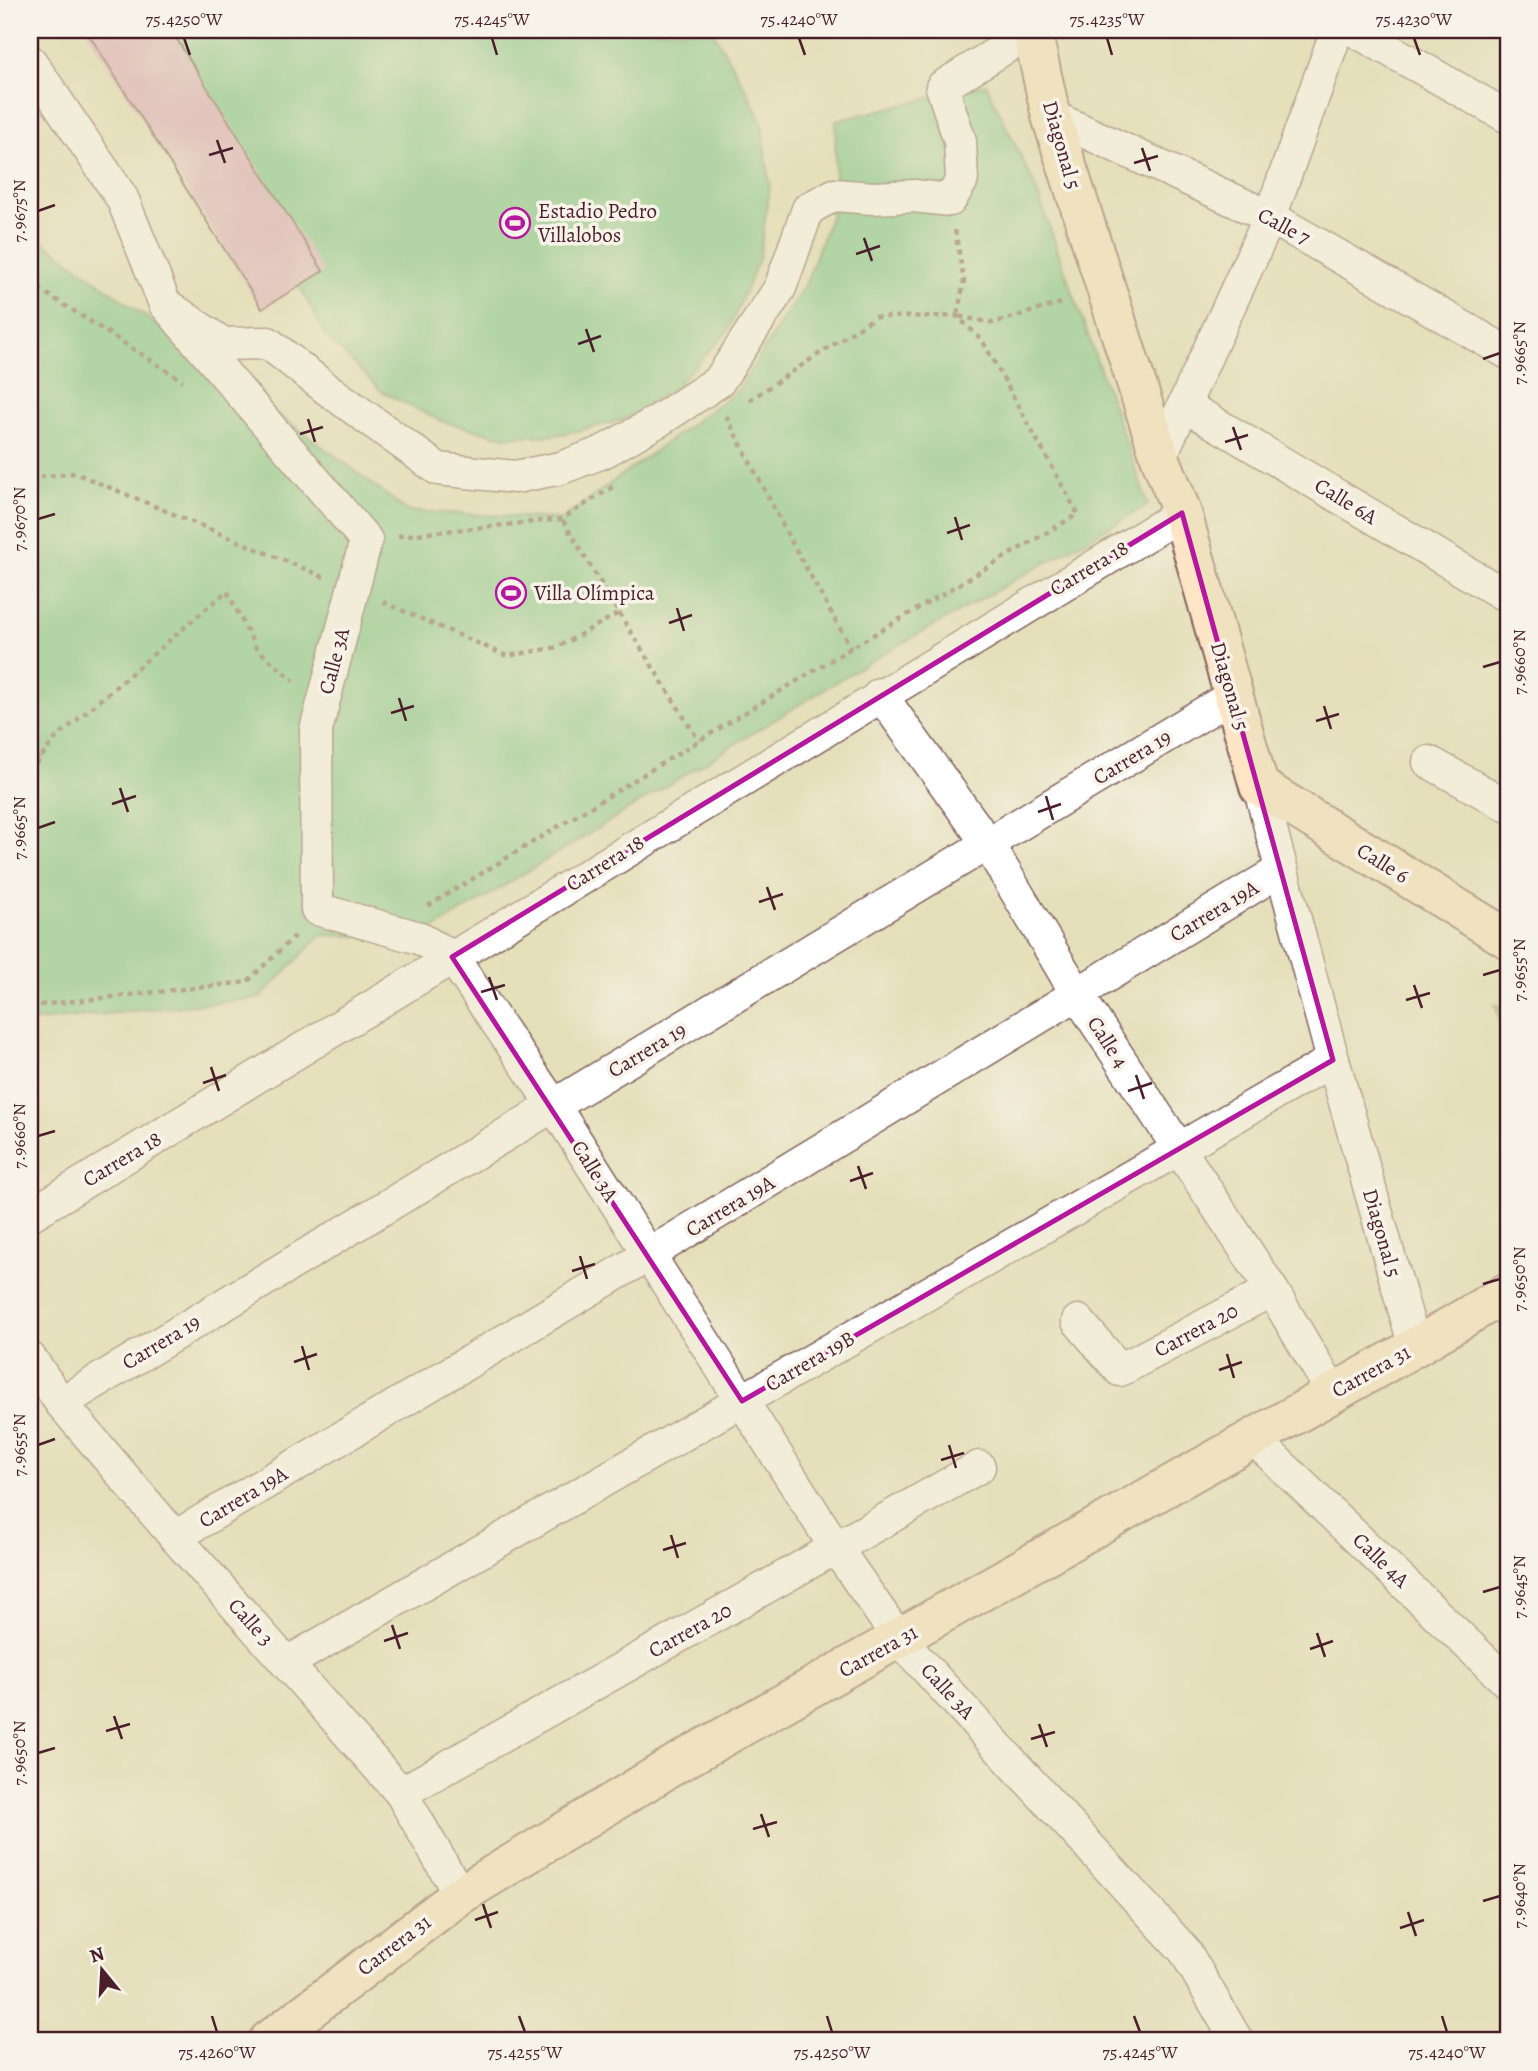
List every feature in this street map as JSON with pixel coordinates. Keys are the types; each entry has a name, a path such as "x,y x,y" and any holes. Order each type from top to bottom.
{"main road":[{"name":"Diagonal 5","path":"1032,30 1052,116 1160,457 1182,513 1259,786"},
{"name":"Calle 6","path":"1259,786 1508,939"},
{"name":"Carrera 31","path":"268,2041 460,1895 674,1765 1415,1348 1508,1292"}],"street":[{"path":"165,304 223,344 268,343 438,469 515,477 561,468 604,452 719,381 780,288 808,209 834,195 873,198 914,196 950,200 962,180 960,141 942,87 1032,30"},
{"path":"1160,457 1270,216 1337,30"},
{"path":"1354,30 1508,117"},
{"path":"30,61 122,198 165,304 366,540"},
{"name":"Calle 7","path":"1052,116 1270,216 1508,352"},
{"name":"Calle 6A","path":"1184,405 1508,597"},
{"name":"Carrera 18","path":"30,1215 880,694 1182,513"},
{"name":"Calle 3A","path":"366,540 316,730 317,909 419,937 452,957 554,1106 836,1548 899,1639 1185,1951 1237,2041"},
{"name":"Calle 4","path":"880,694 988,844 1077,994 1272,1290 1333,1393"},
{"name":"Carrera 19","path":"61,1403 1233,696"},
{"path":"1429,762 1508,806"},
{"name":"Diagonal 5","path":"1259,786 1415,1348"},
{"name":"Carrera 19A","path":"176,1537 649,1255 1281,870"},
{"name":"Carrera 19B","path":"287,1663 1333,1060"},
{"name":"Carrera 20","path":"1078,1321 1120,1370 1272,1290"},
{"name":"Calle 3","path":"30,1358 61,1403 401,1793 460,1895"},
{"name":"Calle 4A","path":"1253,1438 1508,1683"},
{"name":"Carrera 20","path":"401,1793 979,1467"}],"path":[{"path":"950,200 964,281 957,316"},
{"path":"30,284 192,386"},
{"path":"737,407 875,317 957,316 993,323 1061,303"},
{"path":"425,908 851,648 1078,514 982,340 957,316"},
{"path":"715,422 726,415 790,539 851,648"},
{"path":"30,478 75,473 507,656 558,647 619,612"},
{"path":"366,540 562,519 624,480"},
{"path":"562,519 699,741"},
{"path":"30,772 55,738 227,591 256,648 322,705"},
{"path":"30,747 39,760"},
{"path":"30,1006 247,982 312,919 348,918"}],"highlighted area":[{"path":"1182,513 1333,1060 742,1401 452,957"}],"green space":[{"name":"Estadio Pedro Villalobos","path":"163,30 712,30 749,95 762,124 770,187 759,259 728,331 675,387 624,420 558,435 504,437 441,421 382,392 326,336"},
{"name":"Villa Olímpica","path":"986,84 1035,186 1148,505 862,666 419,938 321,935 260,998 30,1022 30,232 407,511 562,519 738,390 806,283 834,207 836,121"},
{"path":"1495,1004 1508,1011 1508,1049"}],"building":[{"path":"86,30 171,30 323,271 262,309"}],"place":[{"name":"Estadio Pedro Villalobos","path":"515,223"},
{"name":"Villa Olímpica","path":"511,593"}]}
